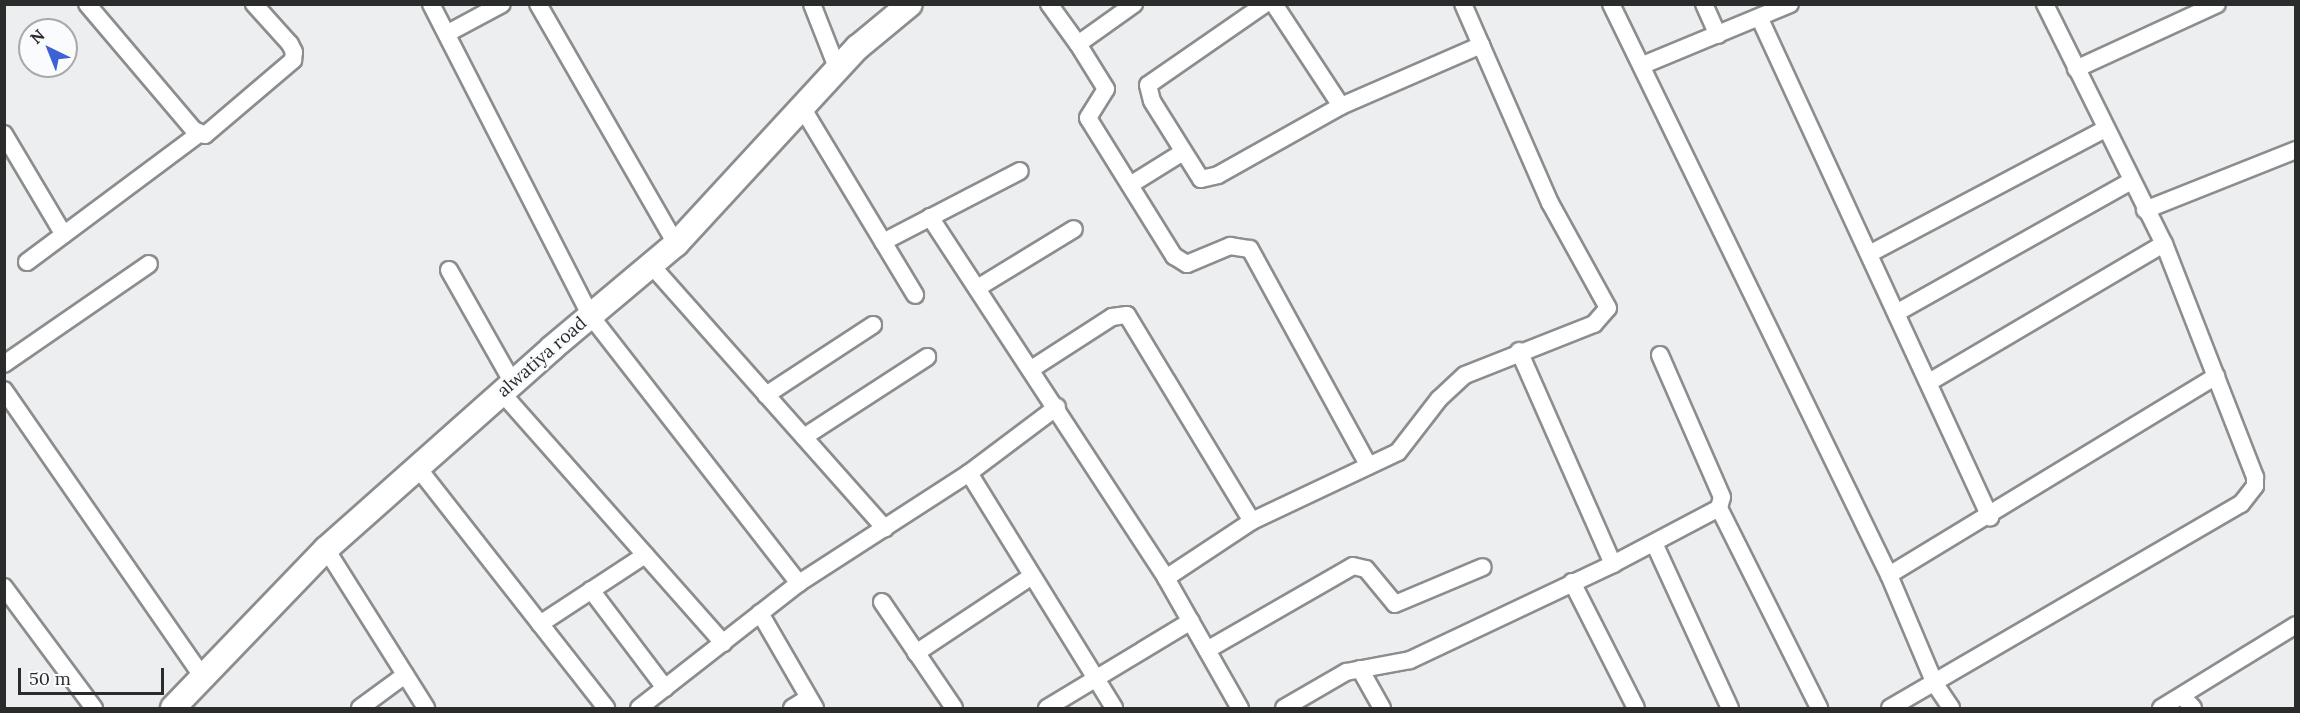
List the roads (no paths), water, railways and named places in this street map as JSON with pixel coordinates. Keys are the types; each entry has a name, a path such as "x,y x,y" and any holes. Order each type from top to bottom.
{"street":[{"path":"87,4 199,134"},
{"path":"27,262 199,134 213,130 293,60 294,52 290,45 254,4"},
{"path":"432,4 590,315 800,583"},
{"path":"448,33 502,4"},
{"path":"538,4 676,244"},
{"path":"812,4 838,70"},
{"name":"alwatiya road","path":"173,708 326,549 590,315 676,244 858,47 910,4"},
{"path":"1049,4 1106,89 1088,118 1180,262 1196,262 1230,246 1250,249 1369,466"},
{"path":"1078,45 1134,4"},
{"path":"1265,4 1148,85 1152,101 1183,152 1197,174 1208,180 1341,106 1481,45"},
{"path":"1274,4 1341,106"},
{"path":"1166,578 1252,521 1369,466 1407,444 1439,399 1465,375 1519,351 1594,324 1608,308 1550,203 1463,4"},
{"path":"1611,4 1644,65 1889,575 1935,684 1952,708"},
{"path":"1704,4 1718,35"},
{"path":"1644,65 1790,4"},
{"path":"1890,708 1935,684 2250,495 2255,477 2164,244 2145,210 2045,4"},
{"path":"2076,69 2217,4"},
{"path":"1760,18 1931,381 1990,516"},
{"path":"803,109 915,295"},
{"path":"1871,253 2105,129"},
{"path":"4,134 11,158 64,235"},
{"path":"2145,210 2295,150"},
{"path":"1130,185 1183,152"},
{"path":"883,242 1020,171"},
{"path":"1898,312 2131,181"},
{"path":"930,217 1033,369 1166,578 1240,708"},
{"path":"979,287 1074,229"},
{"path":"1931,381 2164,244"},
{"path":"4,364 150,264"},
{"path":"652,266 885,528"},
{"path":"449,270 507,388 645,555 723,643"},
{"path":"1033,369 1112,317 1127,315 1252,521"},
{"path":"766,395 873,325"},
{"path":"1519,351 1613,564"},
{"path":"1660,355 1722,497 1719,508 1820,708"},
{"path":"804,437 927,357"},
{"path":"1889,575 1990,516 2216,376"},
{"path":"4,390 203,677"},
{"path":"639,708 800,583 969,473 1057,407"},
{"path":"418,468 606,708"},
{"path":"969,473 1113,708"},
{"path":"1284,708 1331,679 1360,669 1410,660 1613,564 1719,508"},
{"path":"1654,543 1730,708"},
{"path":"326,549 426,708"},
{"path":"540,624 645,555"},
{"path":"1207,650 1353,566 1366,569 1395,604 1483,567"},
{"path":"916,653 1032,576"},
{"path":"1572,582 1636,708"},
{"path":"4,587 94,708"},
{"path":"591,590 665,688"},
{"path":"882,602 954,708"},
{"path":"760,614 812,703 792,708"},
{"path":"1047,708 1191,621"},
{"path":"2162,708 2187,702 2295,625"},
{"path":"1360,669 1382,708"},
{"path":"360,708 405,675"}]}
